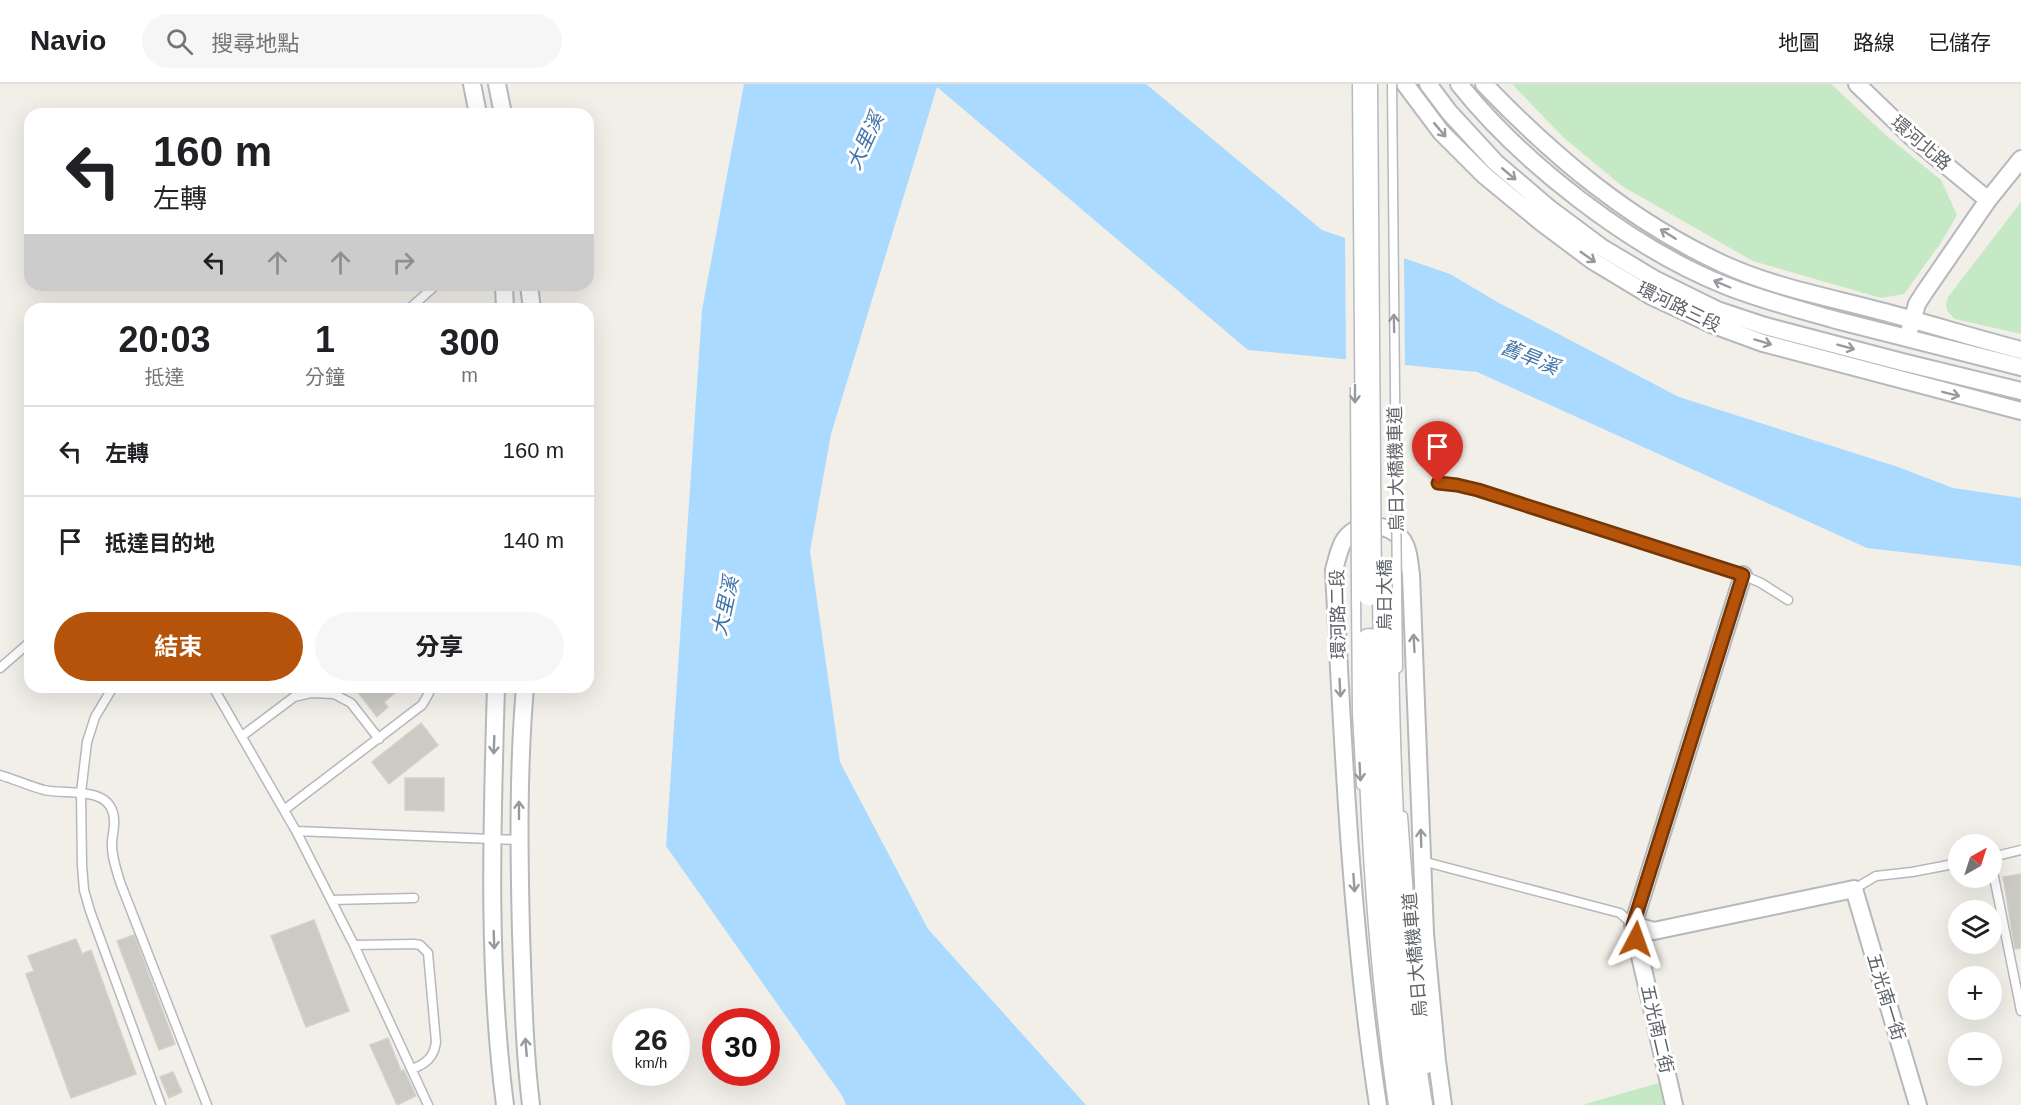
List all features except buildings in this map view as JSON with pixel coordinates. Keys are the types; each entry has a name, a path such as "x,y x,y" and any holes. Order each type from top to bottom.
{"street":[{"path":"472,84 477,108"},
{"path":"498,84 502,108"},
{"name":"烏日大橋","path":"1365,84 1373,806 1382,928 1401,1105"},
{"name":"烏日大橋","path":"1381,84 1371,714 1390,806 1399,937 1420,1105"},
{"name":"環河路三段","path":"1405,84 1441,132 1484,175 1593,261 1651,296 1711,324 1763,343 2021,391"},
{"name":"環河路三段","path":"1428,84 1449,112 1496,163 1550,209 1593,241 1656,280 1727,313 2021,411"},
{"path":"1459,84 1512,143 1567,189 1612,223 1670,259 1722,284 1769,301 2021,367"},
{"path":"1484,84 1524,126 1578,174 1679,241 1724,264 1774,284 1912,319 2021,350"},
{"name":"環河北路","path":"1857,84 1913,138 1988,200"},
{"path":"1900,370 1917,304 1988,200 2021,159"},
{"name":"環河路二段","path":"1378,1105 1358,944 1341,714 1334,570 1338,554 1346,538 1357,530 1373,525 1390,530 1403,541 1410,564 1418,714 1425,933 1443,1105"},
{"path":"1743,575 1633,925 1654,932 1854,889"},
{"path":"496,693 492,839 496,1003 505,1105"},
{"path":"524,693 520,745 519,840 523,1001 531,1105"},
{"name":"五光南一街","path":"1854,889 1918,1105"},
{"name":"五光南二街","path":"1633,925 1674,1105"}],"lane":[{"name":"烏日大橋機車道","path":"1392,84 1398,680"},
{"path":"416,303 429,291"},
{"path":"1355,380 1371,714 1361,794"},
{"path":"1438,483 1478,490 1743,575 1788,600"},
{"path":"0,668 24,647"},
{"path":"109,693 95,717 87,742 81,793 84,890 161,1105"},
{"path":"217,693 296,831 332,900 428,1105"},
{"path":"242,736 294,697 302,693 311,693 334,694 351,703 379,739"},
{"path":"284,810 422,705 429,693"},
{"path":"0,775 44,790 94,795 106,801 113,811 115,823 112,842 113,860 120,882 207,1105"},
{"name":"烏日大橋機車道","path":"1402,804 1412,935 1427,1074"},
{"path":"296,831 519,840"},
{"path":"2002,855 2021,850"},
{"path":"1422,861 1620,913 1633,925"},
{"path":"1854,889 1876,876 1948,865"},
{"path":"1996,888 2020,1005"},
{"path":"332,900 414,898"},
{"path":"354,945 414,944 420,945 428,953 435,1050 428,1061 412,1069"}],"green space":[{"path":"1512,84 1831,84 1888,137 1941,180 1957,215 1942,241 1904,294 1881,298 1753,261 1622,186 1563,137"},
{"path":"2021,202 2021,334 1955,319 1947,311 1948,297"},
{"path":"1659,1083 1664,1105 1585,1105 1585,1104"}],"water":[{"path":"744,84 1146,84 1322,230 1450,274 1499,303 1679,397 1898,467 1953,488 2021,498 2021,566 1867,548 1477,372 1248,350 937,87 831,434 810,551 840,762 928,929 1086,1105 846,1105 843,1097 666,846 702,310"}],"pier":[{"path":"1345,235 1404,255 1405,368 1346,362"}],"route":[{"path":"1438,483 1478,490 1743,575 1633,925 1636,939"}],"water label":[{"name":"大里溪","path":"865,141"},
{"name":"舊旱溪","path":"1530,357"},
{"name":"大里溪","path":"725,606"}]}
